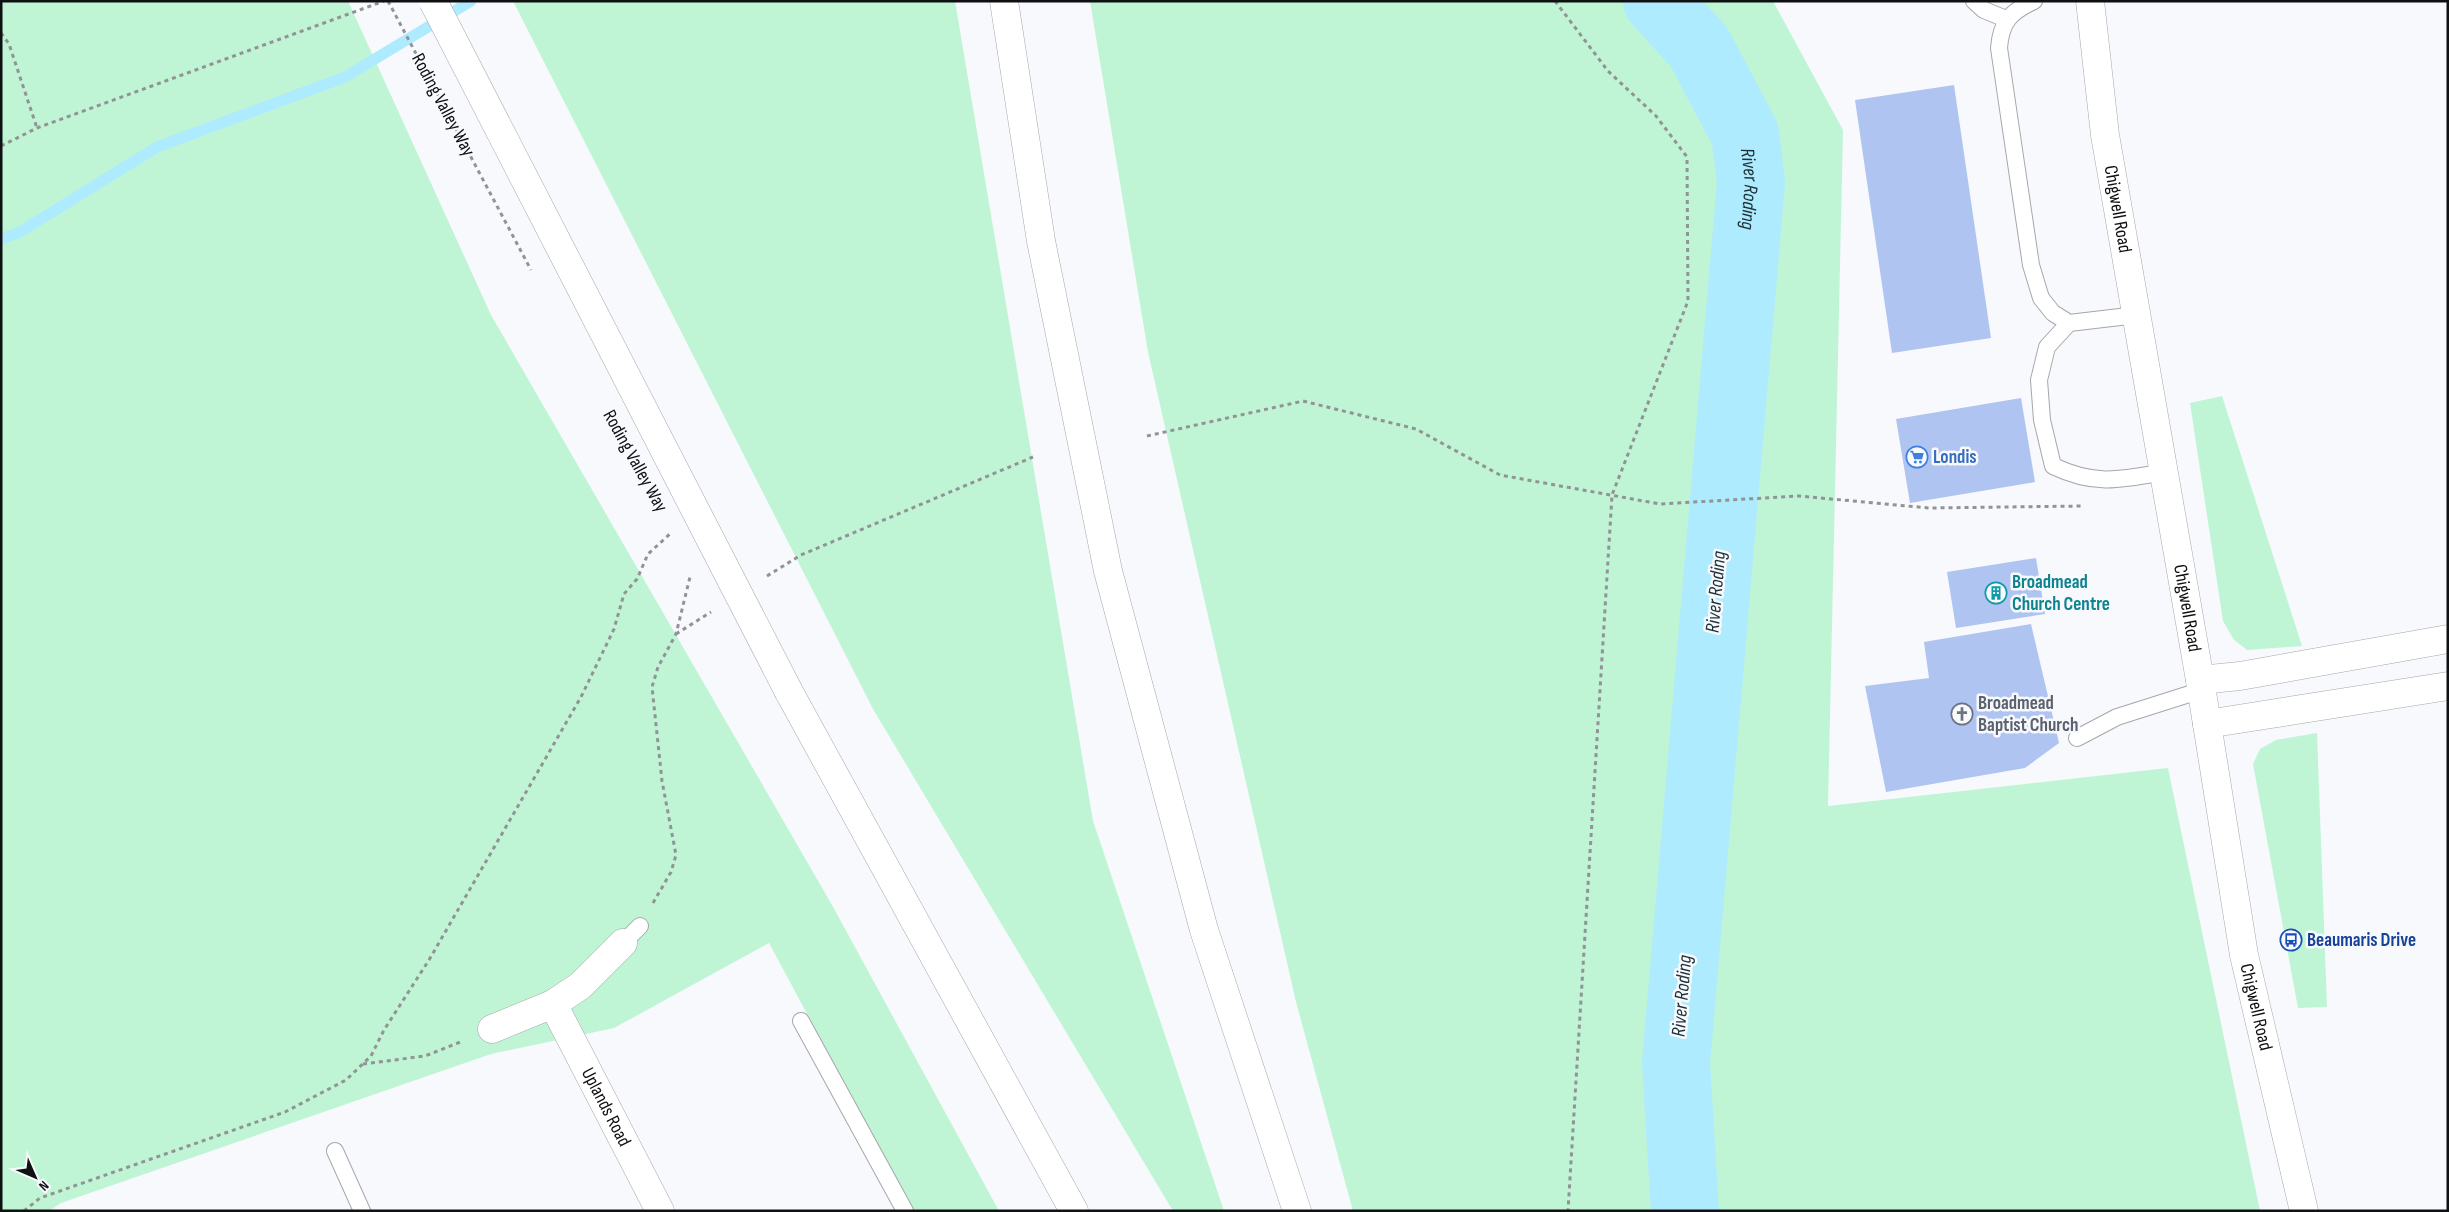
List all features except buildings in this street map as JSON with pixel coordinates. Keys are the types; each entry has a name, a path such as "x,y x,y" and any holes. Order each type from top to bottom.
{"main road":[{"path":"433,1 789,692 1074,1211"},
{"path":"1004,1 1041,241 1108,571 1204,930 1297,1211"},
{"name":"Chigwell Road","path":"2090,1 2106,135 2201,685 2244,955 2304,1211"},
{"path":"2201,685 2240,676 2448,639"},
{"path":"2207,724 2448,686"},
{"path":"492,1029 553,1004 580,986 631,934"},
{"name":"Uplands Road","path":"553,1004 660,1211"}],"lane":[{"path":"1974,1 1984,10 2006,19"},
{"path":"2034,1 2006,19 2000,31 1999,48 2031,265 2041,298 2053,313 2069,323 2137,315"},
{"path":"2069,323 2047,347 2039,380 2042,420 2053,466 2072,475 2112,481 2164,472"},
{"path":"2077,738 2116,717 2201,685"},
{"path":"801,1021 905,1211"},
{"path":"335,1151 362,1211"}],"path":[{"name":"Roding Valley Way","path":"386,1 403,29 534,275"},
{"path":"1,146 37,128 386,1"},
{"path":"1555,1 1608,71 1656,116 1687,157 1688,301 1612,495 1568,1211"},
{"path":"1,33 9,44 37,128"},
{"path":"1147,436 1303,401 1416,429 1500,475 1660,504 1799,496 1929,508 2088,506"},
{"path":"759,581 800,555 1033,458"},
{"name":"Roding Valley Way","path":"362,1064 371,1056 384,1030 429,960 581,697 614,629 624,594 637,579 648,554 674,531 677,538"},
{"path":"631,934 671,872 676,855 662,781 652,688 658,667 676,634 691,576"},
{"path":"676,634 717,608"},
{"path":"24,1211 40,1198 285,1112 346,1080 362,1064 424,1056 492,1029"}],"green space":[{"path":"1,1 348,1 491,315 832,905 999,1211 913,1211 769,943 614,1028 491,1054 61,1203 49,1211 1,1211"},
{"path":"513,1 955,1 1093,821 1224,1211 1173,1211 873,709"},
{"path":"1090,1 1773,1 1843,130 1828,806 2168,768 2260,1211 1353,1211 1296,1002 1148,352"},
{"path":"2222,396 2302,646 2247,650 2234,640 2223,621 2190,403"},
{"path":"2317,733 2327,1007 2298,1008 2253,764 2260,749 2276,740"}],"waterway":[{"path":"1,239 20,232 157,147 345,77 471,1"},
{"name":"River Roding","path":"1657,1 1699,47 1745,134 1751,182 1676,1063 1685,1211"}],"place":[{"name":"Londis","path":"1917,457"},
{"name":"Broadmead Church Centre","path":"1996,593"},
{"name":"Broadmead Baptist Church","path":"1962,714"},
{"name":"Beaumaris Drive","path":"2291,940"}]}
